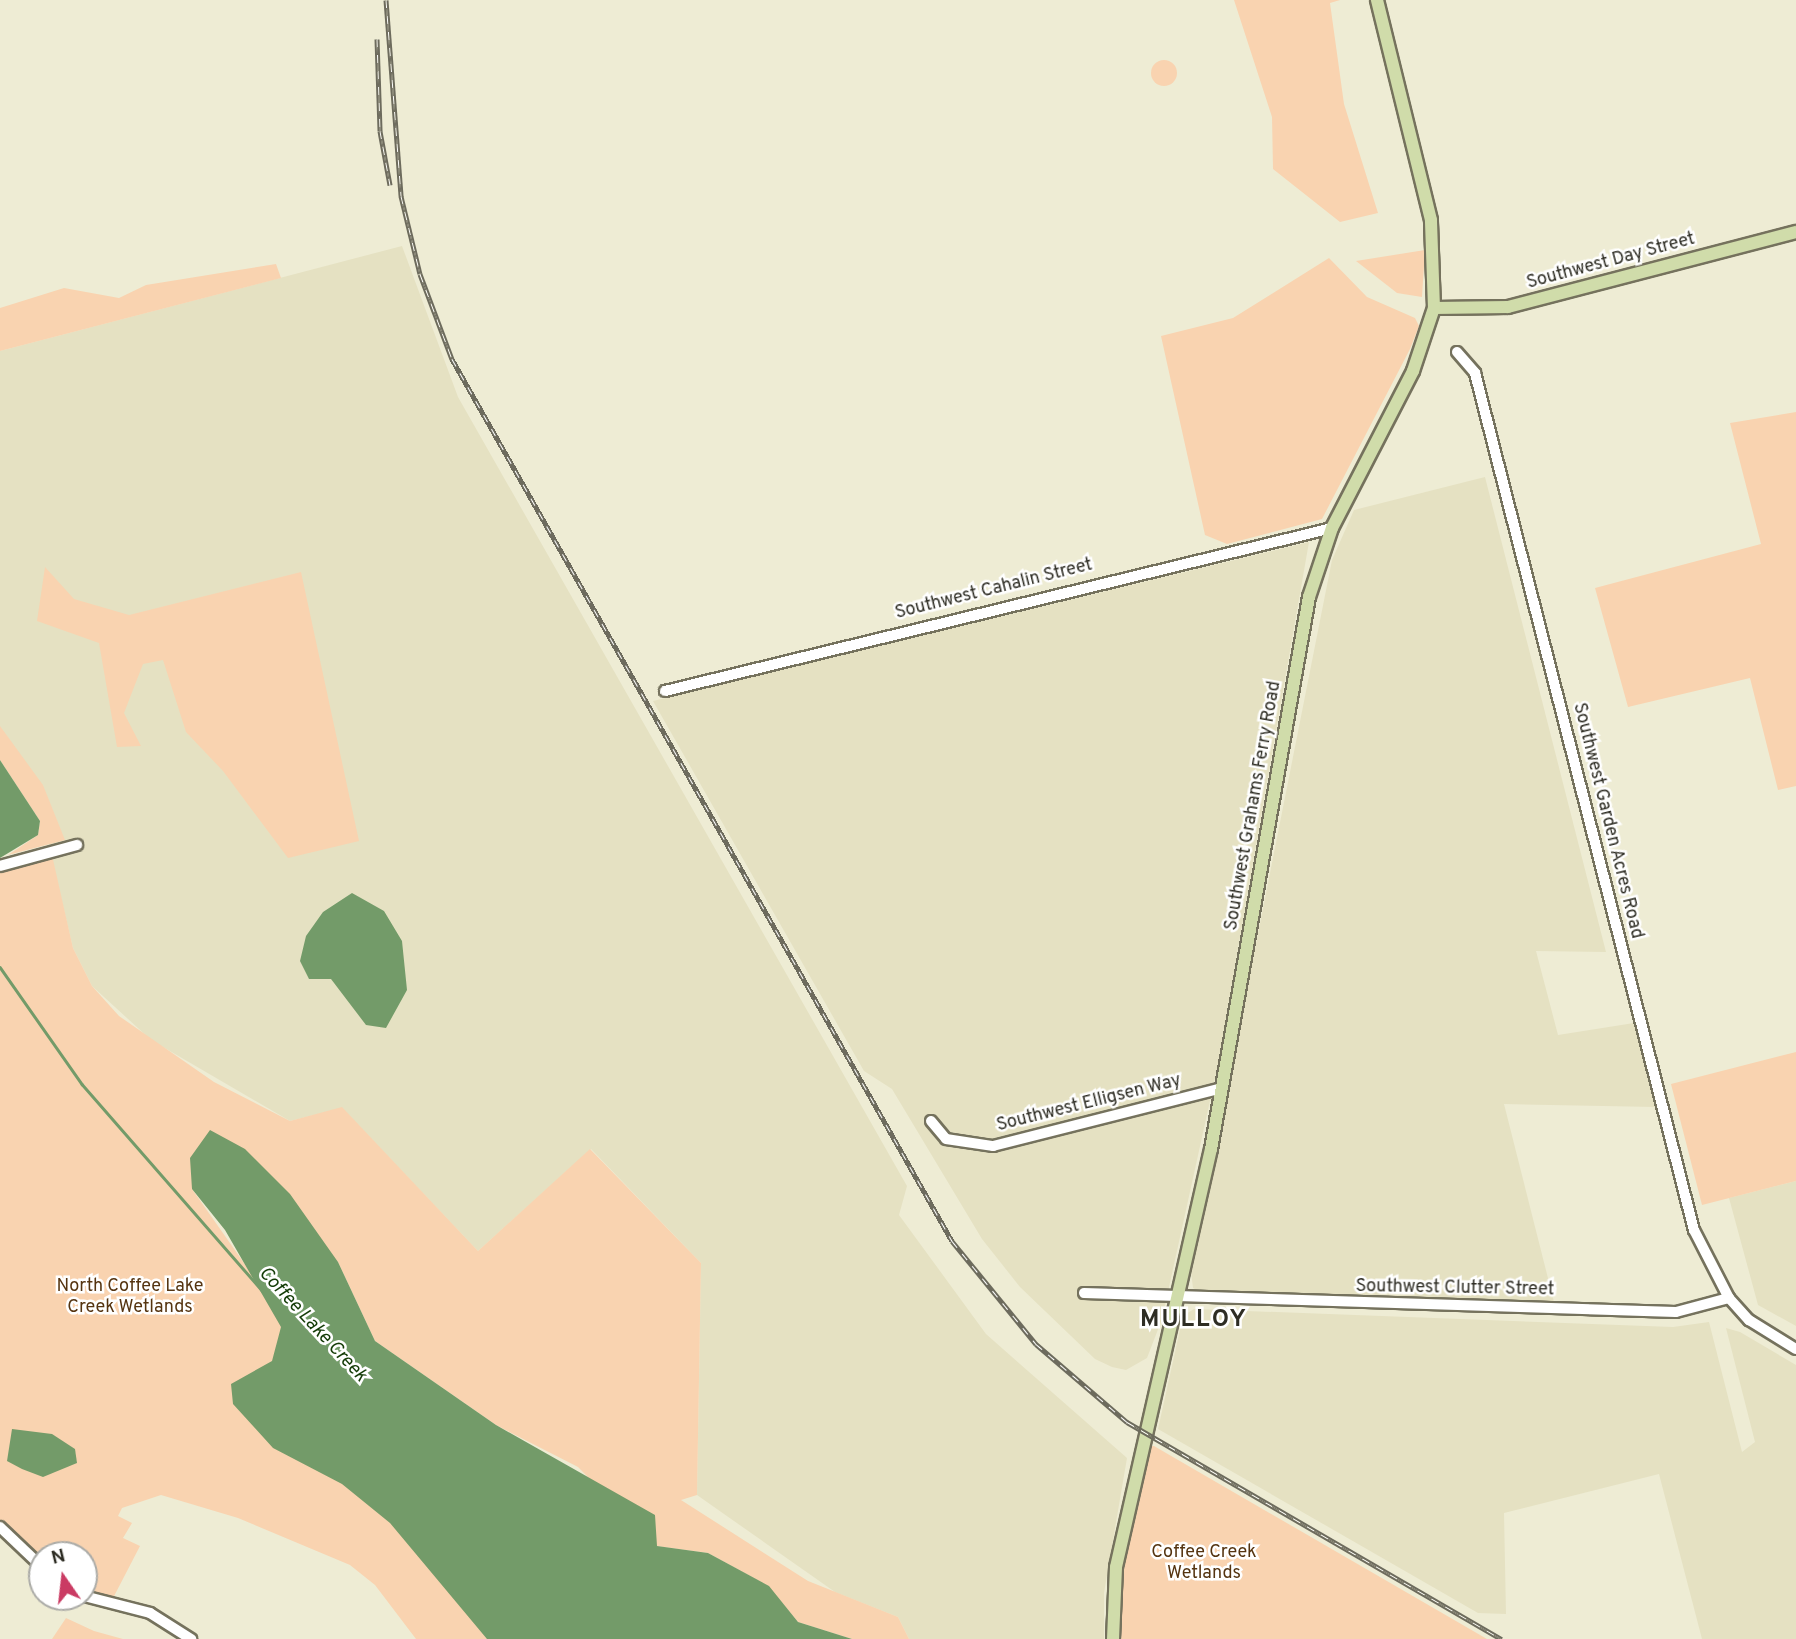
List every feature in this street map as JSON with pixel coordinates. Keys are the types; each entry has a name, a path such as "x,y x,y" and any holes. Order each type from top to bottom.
{"main road":[{"name":"Southwest Grahams Ferry Road","path":"1113,1639 1116,1567 1222,1088 1300,642 1332,528 1413,371 1434,308 1431,220 1377,0"},
{"name":"Southwest Day Street","path":"1434,308 1508,307 1796,232"}],"street":[{"name":"Southwest Garden Acres Road","path":"1457,352 1475,373 1694,1230 1729,1298 1749,1320 1796,1349"},
{"name":"Southwest Cahalin Street","path":"666,691 1332,528"},
{"path":"0,866 77,845"},
{"name":"Southwest Elligsen Way","path":"930,1121 946,1139 993,1146 1222,1088"},
{"name":"Southwest Clutter Street","path":"1084,1293 1177,1299 1676,1312 1729,1298"},
{"path":"0,1527 28,1554"},
{"path":"98,1600 150,1613 191,1639"}],"shaded area":[{"path":"402,246 458,397 907,1186 899,1215 986,1334 1127,1458 1104,1593 1104,1639 909,1639 898,1617 835,1592 697,1495 701,1263 591,1149 478,1251 342,1108 290,1121 151,1040 92,986 73,948 38,800 0,746 0,351"},
{"path":"1485,477 1606,952 1536,951 1558,1035 1634,1023 1656,1107 1504,1104 1554,1302 1201,1292 1193,1288 1191,1272 1332,560 1354,510"},
{"path":"1309,542 1217,1069 1162,1319 1147,1358 1126,1370 1112,1367 1095,1359 1020,1287 982,1239 892,1089 864,1071 653,701"},
{"path":"1796,1181 1796,1326 1758,1305 1729,1198"},
{"path":"1194,1309 1673,1327 1709,1322 1742,1452 1755,1442 1726,1328 1740,1332 1796,1365 1796,1639 1702,1639 1659,1474 1504,1513 1506,1614 1478,1613 1158,1429 1183,1316"}],"green space":[{"path":"1234,0 1340,0 1330,3 1344,104 1378,213 1340,222 1273,169 1272,117"},
{"path":"1164,60 1174,63 1177,73 1174,83 1164,86 1154,83 1151,73 1154,63"},
{"path":"1425,250 1422,297 1397,293 1356,261"},
{"path":"1329,258 1367,297 1415,318 1419,326 1410,349 1322,519 1227,544 1205,535 1161,336 1233,318"},
{"path":"276,264 281,278 0,351 0,308 64,288 119,298 146,285"},
{"path":"1796,412 1796,786 1778,790 1750,678 1628,707 1595,588 1761,544 1730,423"},
{"path":"45,567 74,599 129,615 301,572 359,841 288,858 223,771 186,732 163,660 143,664 124,713 141,746 117,747 99,643 37,621"},
{"path":"0,726 43,785 65,840 8,855 38,835 40,821 0,760"},
{"name":"North Coffee Lake Creek Wetlands","path":"52,855 73,948 92,986 119,1016 214,1082 290,1121 342,1107 478,1251 590,1149 701,1263 697,1495 681,1500 808,1581 898,1617 909,1639 852,1639 798,1622 768,1586 708,1553 656,1546 578,1467 496,1425 375,1341 338,1262 192,1189 508,1639 416,1639 375,1585 350,1565 238,1518 161,1495 122,1508 118,1516 132,1523 123,1538 140,1546 111,1602 98,1599 98,1541 28,1541 28,1554 0,1527 0,869"},
{"path":"1796,1052 1796,1181 1702,1205 1671,1084"},
{"name":"Coffee Creek Wetlands","path":"1149,1446 1154,1446 1487,1639 1121,1639 1121,1578"},
{"path":"66,1618 94,1631 123,1639 52,1639"}],"water":[{"path":"0,760 40,821 38,835 0,858"},
{"path":"352,893 384,911 402,941 407,990 386,1028 366,1025 331,979 309,979 300,961 306,936 323,912"},
{"path":"210,1130 245,1149 290,1194 338,1262 375,1341 496,1425 655,1515 657,1546 708,1553 769,1586 798,1622 852,1639 487,1639 390,1523 342,1484 273,1448 233,1404 231,1384 272,1361 281,1327 225,1230 192,1189 190,1158"},
{"path":"12,1429 52,1434 75,1449 77,1463 43,1477 22,1469 7,1461"}],"waterway":[{"name":"Coffee Lake Creek","path":"0,967 82,1084 262,1290"}],"railway":[{"path":"386,0 401,196 420,274 452,359 952,1241 1036,1344 1127,1422 1502,1639"},
{"path":"377,39 380,131 390,185"}],"district":[{"name":"MULLOY","path":"1194,1321"}]}
